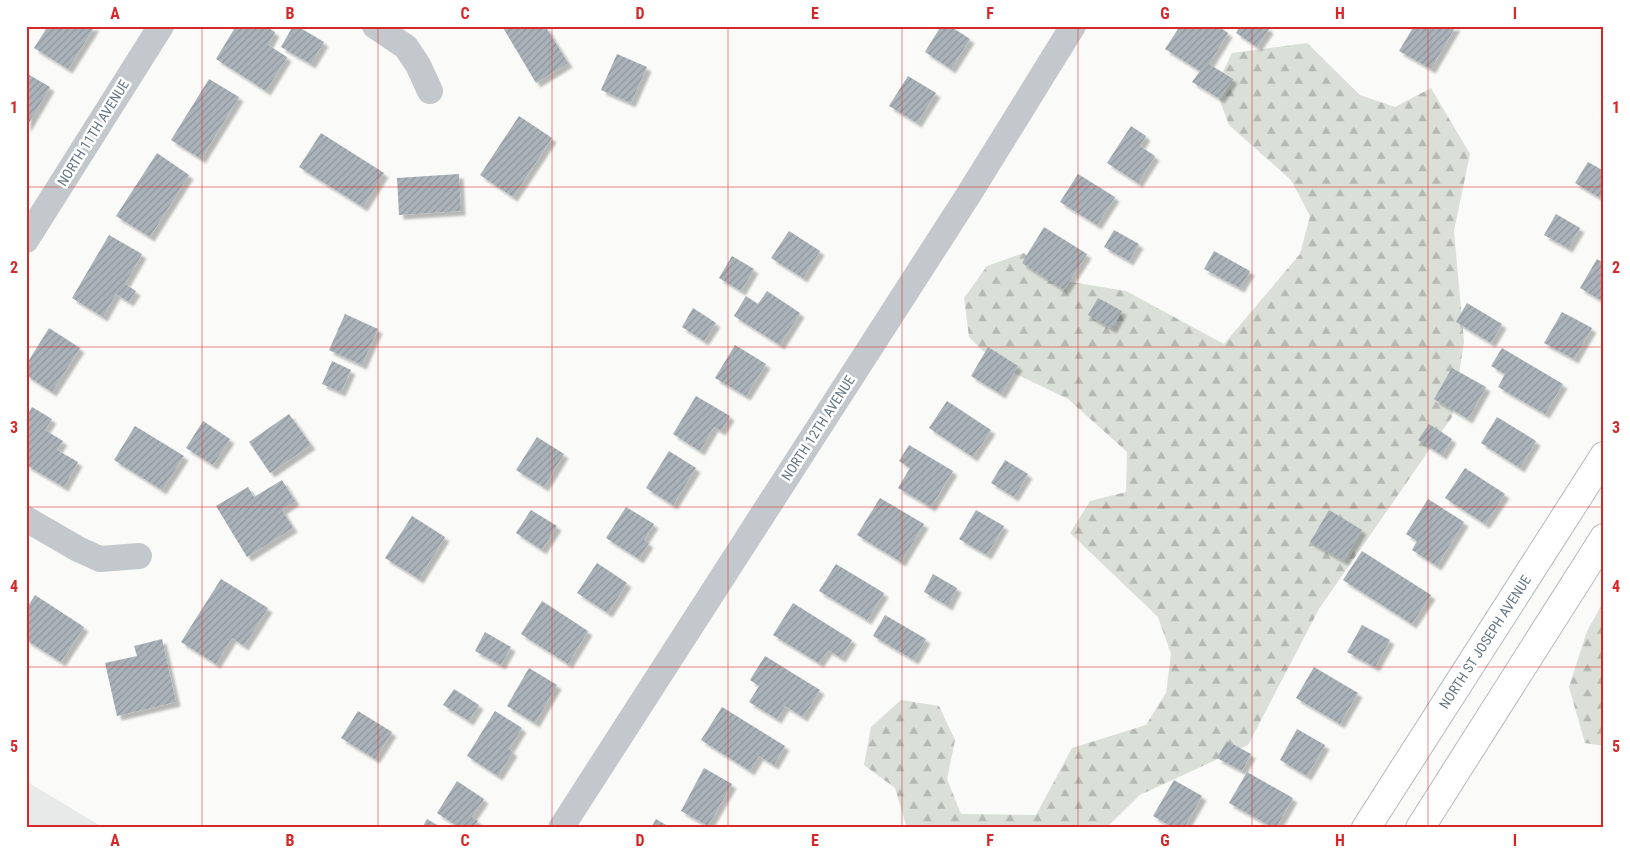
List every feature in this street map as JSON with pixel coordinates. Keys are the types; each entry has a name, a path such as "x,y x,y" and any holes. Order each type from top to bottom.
{"main road":[{"name":"NORTH ST JOSEPH AVENUE","path":"1366,828 1604,456"},
{"path":"1420,828 1604,538"}],"street":[{"name":"NORTH 11TH AVENUE","path":"26,240 161,26"},
{"path":"375,26 406,47 418,65 430,91"},
{"name":"NORTH 12TH AVENUE","path":"561,828 969,194 1073,26"},
{"path":"26,519 78,549 100,559 139,556"}],"shaded area":[{"path":"26,781 104,828 26,828"}],"green space":[{"path":"1307,43 1360,95 1395,107 1431,88 1470,154 1454,231 1464,342 1452,417 1319,609 1248,745 1140,795 1106,828 907,828 895,788 864,765 871,727 901,700 939,706 955,740 947,779 961,814 1036,815 1072,748 1146,725 1166,693 1171,654 1158,617 1070,533 1090,501 1126,492 1127,452 1068,399 997,365 969,337 964,298 987,266 1024,253 1053,279 1126,291 1224,344 1300,254 1310,216 1291,180 1229,125 1215,88 1232,53"},
{"path":"1604,601 1604,746 1585,743 1569,687 1587,631"}],"building":[{"path":"48,26 95,26 68,69 34,48"},
{"path":"236,26 265,26 275,32 268,45 287,57 266,91 216,59"},
{"path":"293,26 297,26 324,42 311,64 281,47"},
{"path":"502,26 545,26 568,63 536,83"},
{"path":"941,26 950,26 970,39 951,69 925,52"},
{"path":"1180,26 1196,26 1198,28 1198,26 1218,26 1228,33 1209,64 1233,79 1220,99 1192,82 1200,71 1165,49"},
{"path":"1240,26 1265,26 1269,29 1257,47 1236,33"},
{"path":"1414,26 1456,26 1431,69 1399,51"},
{"path":"617,54 647,67 631,103 601,90"},
{"path":"26,73 50,87 26,128"},
{"path":"908,76 936,93 917,123 889,106"},
{"path":"209,79 239,97 201,159 171,140"},
{"path":"519,116 552,138 513,197 480,175"},
{"path":"1131,126 1146,136 1140,146 1155,156 1138,183 1107,163"},
{"path":"321,133 384,173 363,207 299,167"},
{"path":"157,153 189,175 150,237 116,216"},
{"path":"1588,162 1604,171 1604,191 1600,198 1575,183"},
{"path":"459,174 461,211 399,215 397,178"},
{"path":"1078,174 1115,197 1097,225 1060,202"},
{"path":"1556,214 1580,228 1568,248 1544,235"},
{"path":"1044,227 1087,254 1064,290 1022,263"},
{"path":"1114,230 1139,244 1129,261 1104,247"},
{"path":"789,231 820,251 803,278 771,258"},
{"path":"109,235 142,254 125,284 136,291 129,302 116,294 103,317 72,298"},
{"path":"1214,251 1250,271 1240,288 1204,269"},
{"path":"732,256 754,269 741,291 719,278"},
{"path":"1597,259 1604,263 1604,302 1580,288"},
{"path":"767,291 800,313 780,345 734,316 746,296 758,304"},
{"path":"1098,298 1122,311 1112,329 1088,315"},
{"path":"1467,303 1502,324 1491,343 1456,322"},
{"path":"693,308 716,323 704,341 682,327"},
{"path":"1562,312 1592,328 1574,359 1544,343"},
{"path":"345,314 378,329 362,365 329,350"},
{"path":"49,328 80,348 52,392 26,375 26,365"},
{"path":"735,345 766,364 746,396 715,378"},
{"path":"988,347 1018,366 1001,394 971,376"},
{"path":"1502,348 1563,384 1545,414 1498,387 1505,374 1491,366"},
{"path":"332,361 351,370 341,392 322,384"},
{"path":"1452,368 1486,387 1468,419 1434,399"},
{"path":"696,396 730,416 721,431 714,427 700,451 673,434"},
{"path":"947,401 991,430 973,457 929,428"},
{"path":"32,407 52,419 45,430 63,441 57,450 78,462 64,487 26,465 26,417"},
{"path":"289,414 311,445 270,473 249,442"},
{"path":"1497,417 1536,441 1520,468 1481,443"},
{"path":"203,421 230,439 213,465 186,448"},
{"path":"1429,424 1452,439 1442,455 1418,440"},
{"path":"135,426 184,456 162,490 114,460"},
{"path":"537,437 564,454 544,487 516,470"},
{"path":"909,445 953,471 931,507 898,488 910,468 899,461"},
{"path":"669,451 696,468 673,505 646,488"},
{"path":"1005,460 1028,474 1014,497 991,483"},
{"path":"1465,468 1505,494 1485,524 1445,498"},
{"path":"282,480 295,501 282,510 293,528 247,557 216,506 248,487 254,497"},
{"path":"880,498 924,524 901,562 857,535"},
{"path":"1428,499 1464,522 1437,566 1412,550 1417,541 1406,534"},
{"path":"626,507 654,524 644,540 649,543 639,559 606,538"},
{"path":"531,510 557,526 542,550 516,533"},
{"path":"976,510 1004,526 987,555 959,539"},
{"path":"1329,510 1362,530 1344,561 1310,542"},
{"path":"412,516 445,537 419,579 385,558"},
{"path":"1362,551 1431,595 1412,624 1343,580"},
{"path":"597,563 627,583 608,613 577,593"},
{"path":"836,564 884,593 867,620 819,591"},
{"path":"933,574 957,588 948,606 924,592"},
{"path":"221,579 268,608 244,646 232,638 216,664 181,642"},
{"path":"35,595 84,627 61,662 26,640 26,609"},
{"path":"542,601 588,631 568,664 521,634"},
{"path":"793,603 852,640 841,658 828,650 819,663 773,635"},
{"path":"885,615 926,639 914,660 873,636"},
{"path":"1362,625 1390,640 1375,667 1347,652"},
{"path":"485,632 511,647 501,665 475,651"},
{"path":"162,639 176,702 117,716 105,663 137,656 134,646"},
{"path":"765,656 820,690 803,717 785,706 777,719 749,702 759,686 750,680"},
{"path":"1314,667 1358,693 1340,724 1296,698"},
{"path":"529,668 557,685 535,723 507,706"},
{"path":"454,689 479,705 469,721 443,705"},
{"path":"722,707 785,746 774,765 759,756 750,771 701,740"},
{"path":"358,711 392,732 375,759 341,738"},
{"path":"495,711 522,728 509,749 513,752 498,776 467,756"},
{"path":"1297,729 1325,745 1307,776 1280,760"},
{"path":"1227,741 1251,754 1242,771 1217,758"},
{"path":"704,768 732,784 708,826 681,811"},
{"path":"1247,772 1293,798 1276,828 1229,803"},
{"path":"1174,780 1202,796 1184,828 1174,828 1153,816"},
{"path":"457,781 484,799 472,817 478,821 473,828 460,828 437,813"},
{"path":"427,819 442,828 422,828"},
{"path":"656,819 671,828 651,828"}]}
